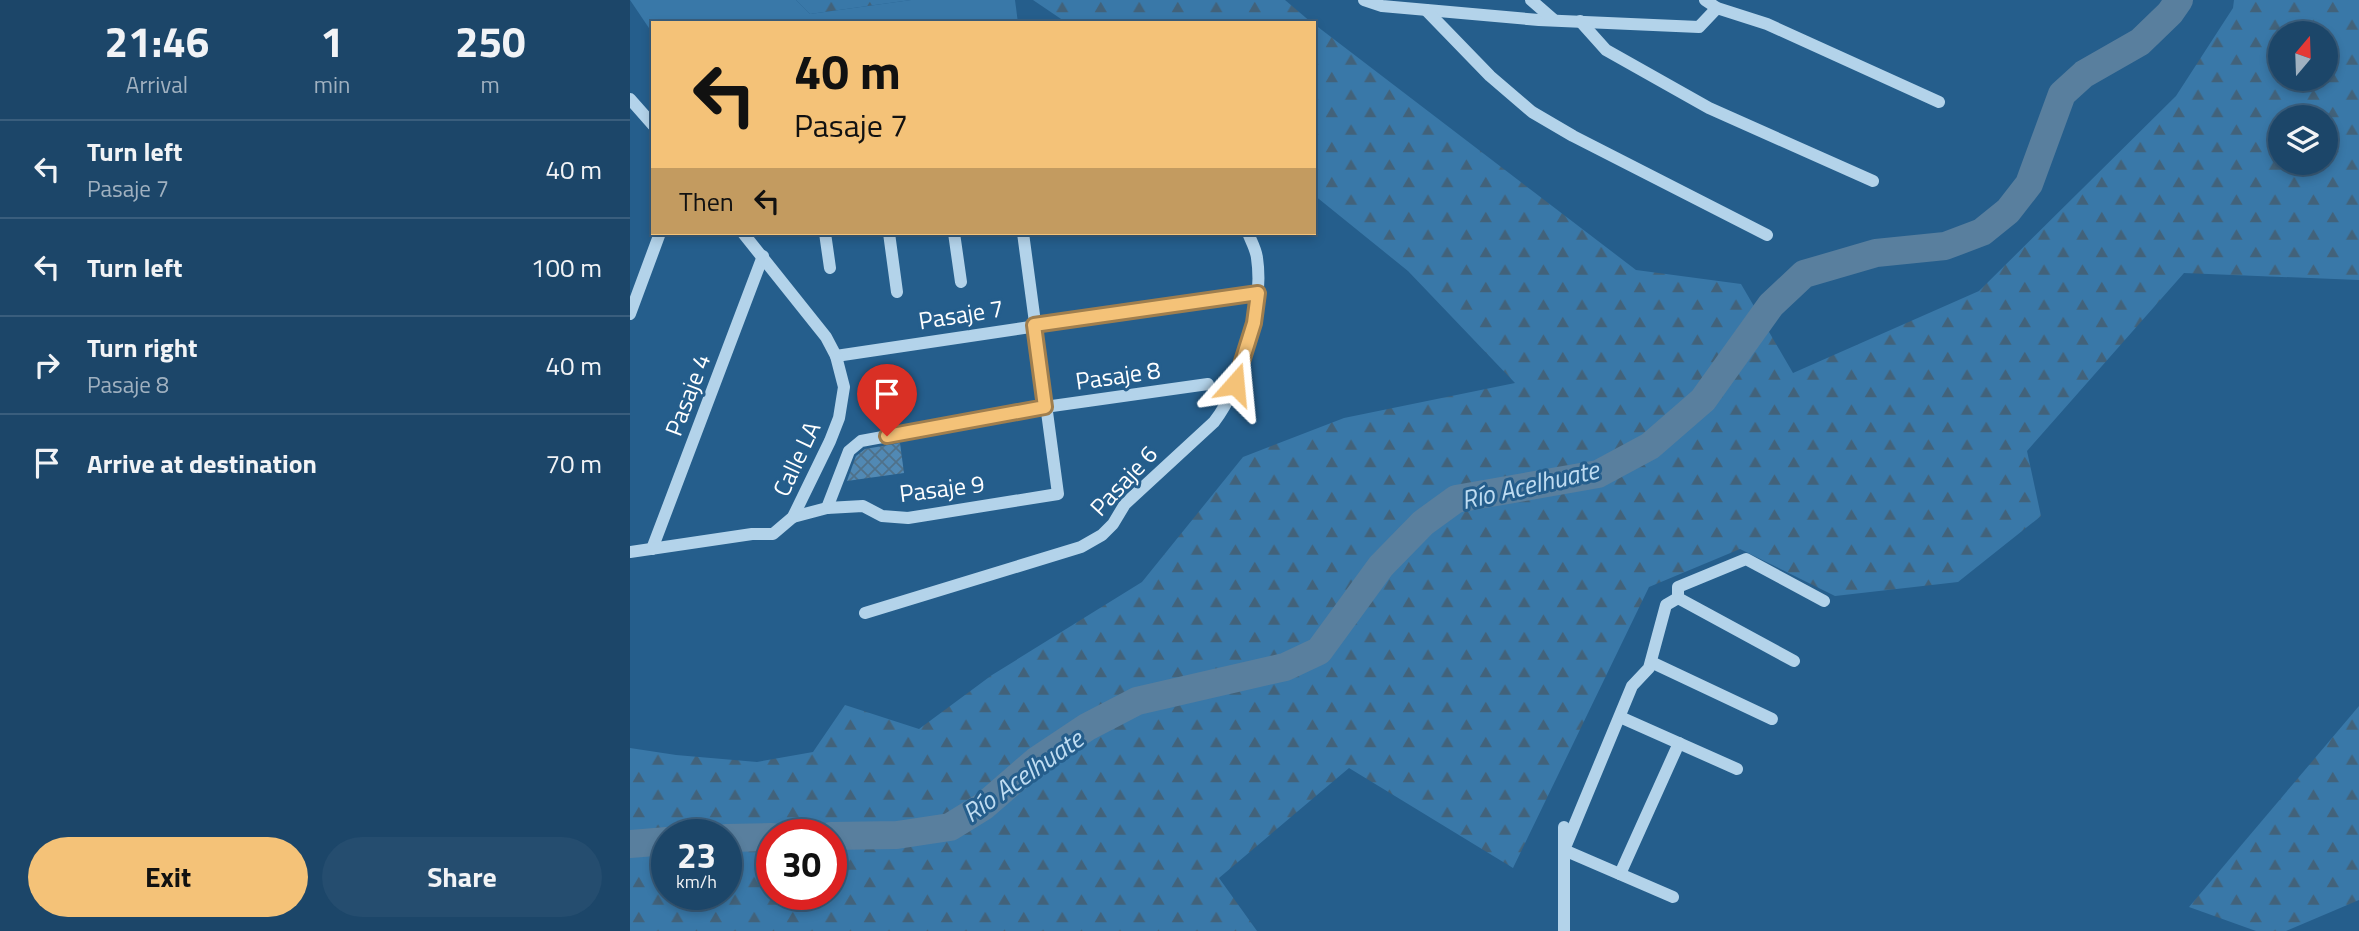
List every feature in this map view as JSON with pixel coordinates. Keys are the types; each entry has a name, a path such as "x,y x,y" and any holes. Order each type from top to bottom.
{"street":[{"path":"1364,0 1382,6 1426,10 1699,27 1717,8"},
{"path":"1531,0 1554,20"},
{"path":"1705,0 1717,8 1767,24 1939,102"},
{"path":"1426,10 1490,76 1532,112 1573,136 1767,235"},
{"path":"1580,21 1606,50 1709,108 1872,181"},
{"path":"630,99 635,109 651,123"},
{"path":"630,314 659,235"},
{"name":"Calle LA","path":"630,552 752,534 773,534 793,517 839,418 844,387 836,356 826,337 745,235"},
{"path":"825,235 830,268"},
{"path":"889,235 897,292"},
{"path":"954,235 961,282"},
{"path":"1026,235 1045,407"},
{"name":"Pasaje 6","path":"865,613 1080,547 1102,535 1113,524 1125,504 1214,422 1225,408 1254,323 1258,293 1257,254 1249,235"},
{"name":"Pasaje 4","path":"652,549 763,256"},
{"name":"Pasaje 7","path":"836,356 1258,293"},
{"name":"Pasaje 8","path":"827,508 849,451 861,441 1045,407 1208,384"},
{"name":"Pasaje 9","path":"793,517 827,508 863,506 883,516 908,518 1058,494 1045,407"},
{"path":"1678,598 1678,587 1746,559 1824,601"},
{"path":"1678,598 1794,661"},
{"path":"1564,850 1632,686 1649,668 1666,605 1678,598"},
{"path":"1651,662 1772,719"},
{"path":"1620,716 1737,769"},
{"path":"1620,874 1679,743"},
{"path":"1564,827 1564,931"},
{"path":"1564,850 1673,897"}],"green space":[{"path":"630,0 796,0 810,14 911,0 1015,0 1018,21 651,21 651,31"},
{"path":"796,0 911,0 810,14"},
{"path":"1033,0 1285,0 1310,21 1064,21"},
{"path":"2234,0 2359,0 2359,280 2184,273 2027,451 2041,516 1958,582 1835,596 1740,549 1649,587 1513,868 1349,768 1219,878 1257,931 630,931 630,748 757,762 813,752 845,705 919,729 992,675 1142,582 1243,457 1344,418 1515,383 1408,271 1316,197 1316,26 1636,270 1741,284 1793,373 1979,291 2176,96 2233,8"},
{"path":"2359,706 2359,900 2286,931 2256,931 2189,907"}],"building":[{"path":"900,443 904,473 847,481 856,456 865,449"}],"waterway":[{"name":"Río Acelhuate","path":"847,836 897,835 950,827 984,806 1036,761 1087,727 1137,701 1285,667 1319,651 1381,566 1423,523 1456,499 1598,474 1650,446 1703,400 1771,305 1804,274 1876,253 1945,246 1982,232 2008,211 2029,184 2062,94 2084,74 2140,42 2170,13 2179,0"},
{"name":"Río Acelhuate","path":"742,838 756,837"},
{"name":"Río Acelhuate","path":"630,844 651,842"}],"route":[{"path":"887,436 1045,407 1034,325 1258,293 1254,323 1235,384"}]}
